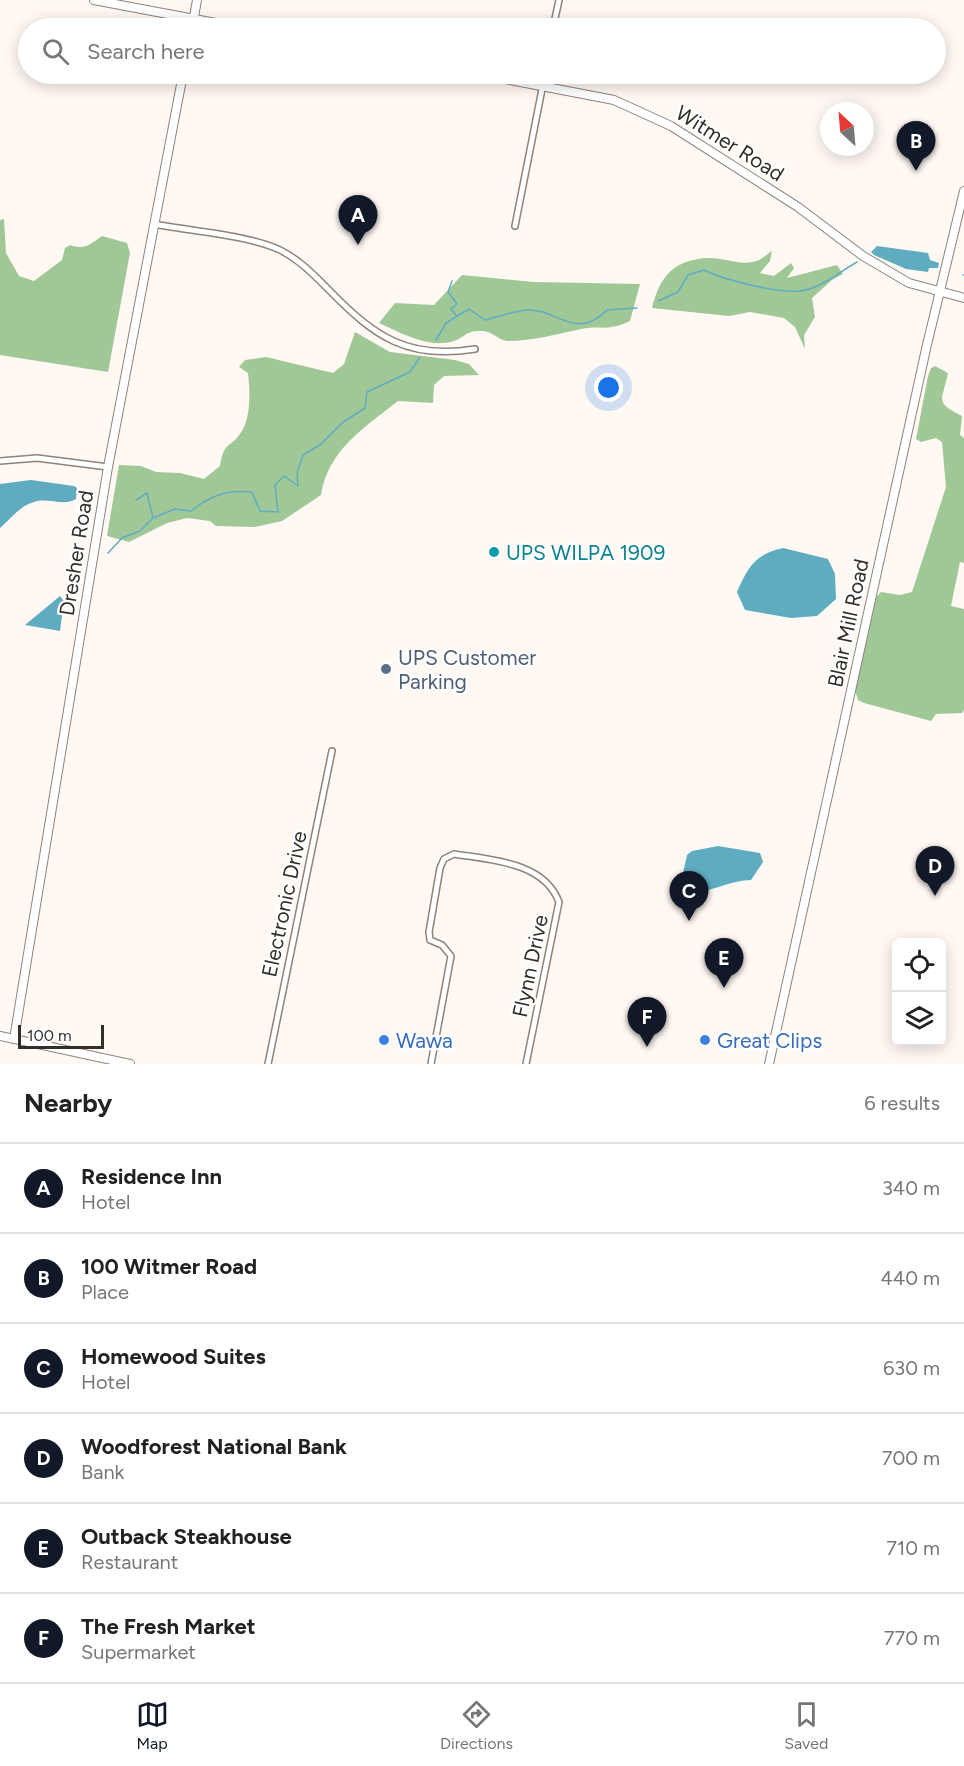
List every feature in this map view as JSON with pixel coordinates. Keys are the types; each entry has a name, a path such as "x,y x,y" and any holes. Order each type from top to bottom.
{"main road":[{"path":"94,0 189,18"},
{"path":"194,18 197,0"},
{"name":"Dresher Road","path":"14,1039 108,467 152,224 181,84"},
{"name":"Witmer Road","path":"532,84 614,100 671,126 798,207 863,256 909,283 964,298"},
{"name":"Blair Mill Road","path":"769,1064 926,349 964,191"},
{"path":"0,1036 130,1064"}],"street":[{"path":"555,18 559,0"},
{"path":"515,226 543,86"},
{"path":"152,224 256,243 279,250 310,271 365,325 402,346 441,352 475,349"},
{"path":"0,461 37,458 108,467"},
{"name":"Electronic Drive","path":"268,1064 332,751"},
{"name":"Flynn Drive","path":"431,1064 451,956 442,945 430,940 429,932 440,868 444,859 454,854 535,872 550,883 559,902 526,1064"}],"green space":[{"path":"4,219 6,253 19,276 34,281 62,260 65,248 70,245 87,246 102,236 127,243 130,253 108,372 0,355 0,220"},
{"path":"772,251 770,261 760,273 774,276 791,263 794,268 787,278 837,265 843,274 832,280 812,298 815,317 804,335 805,349 795,327 784,318 750,312 729,316 652,308 660,286 671,271 678,266 698,259 710,258 750,262"},
{"path":"462,275 534,282 640,284 630,321 616,326 581,329 536,339 508,341 486,331 477,331 470,332 454,341 435,343 415,339 379,323 395,303 434,305"},
{"path":"355,332 390,352 455,360 469,364 479,375 444,376 434,385 433,403 398,401 349,441 339,453 325,479 321,495 282,521 255,527 216,526 210,521 187,518 167,523 129,542 107,536 119,465 141,466 156,472 180,473 204,479 220,466 226,448 238,437 247,418 248,373 239,367 245,360 266,357 333,373 344,364"},
{"path":"935,366 948,373 942,400 947,407 962,416 960,435 964,438 964,563 960,562 951,606 964,609 964,710 962,713 936,714 931,721 864,703 858,700 855,690 876,597 881,592 900,595 912,592 946,487 942,442 936,438 921,442 916,439 928,376 931,368"}],"water":[{"path":"877,246 928,253 930,260 939,263 938,268 929,268 928,272 906,269 874,255 871,252"},
{"path":"31,480 74,486 77,488 76,499 66,502 39,501 29,504 0,528 0,484"},
{"path":"783,548 828,559 835,574 836,599 817,616 791,618 745,610 737,592 745,575 759,558"},
{"path":"60,596 64,601 60,631 25,625"},
{"path":"718,846 760,853 763,862 751,880 698,892 682,892 681,882 687,855 692,851"}],"waterway":[{"path":"658,301 678,292 688,275 704,270 750,285 799,291 821,284 857,262"},
{"path":"452,281 448,292 457,304 451,309 456,315"},
{"path":"436,340 446,323 469,309 485,320 527,310 576,324 596,319 607,310 637,308"},
{"path":"136,500 147,493 153,518 175,509 191,511 205,501 220,495 252,492 260,511 278,512 275,485 284,476 298,486 297,473 303,455 320,445 342,423 365,408 367,392 410,372 420,357"},
{"path":"108,553 122,538 140,531 153,518"}],"place":[{"name":"100 Witmer Road","path":"916,171"},
{"name":"Residence Inn","path":"358,245"},
{"name":"UPS WILPA 1909","path":"494,552"},
{"name":"UPS Customer Parking","path":"386,669"},
{"name":"Woodforest National Bank","path":"935,896"},
{"name":"Homewood Suites","path":"689,921"},
{"name":"Outback Steakhouse","path":"724,988"},
{"name":"Wawa","path":"384,1040"},
{"name":"Great Clips","path":"705,1040"},
{"name":"The Fresh Market","path":"647,1047"}]}
